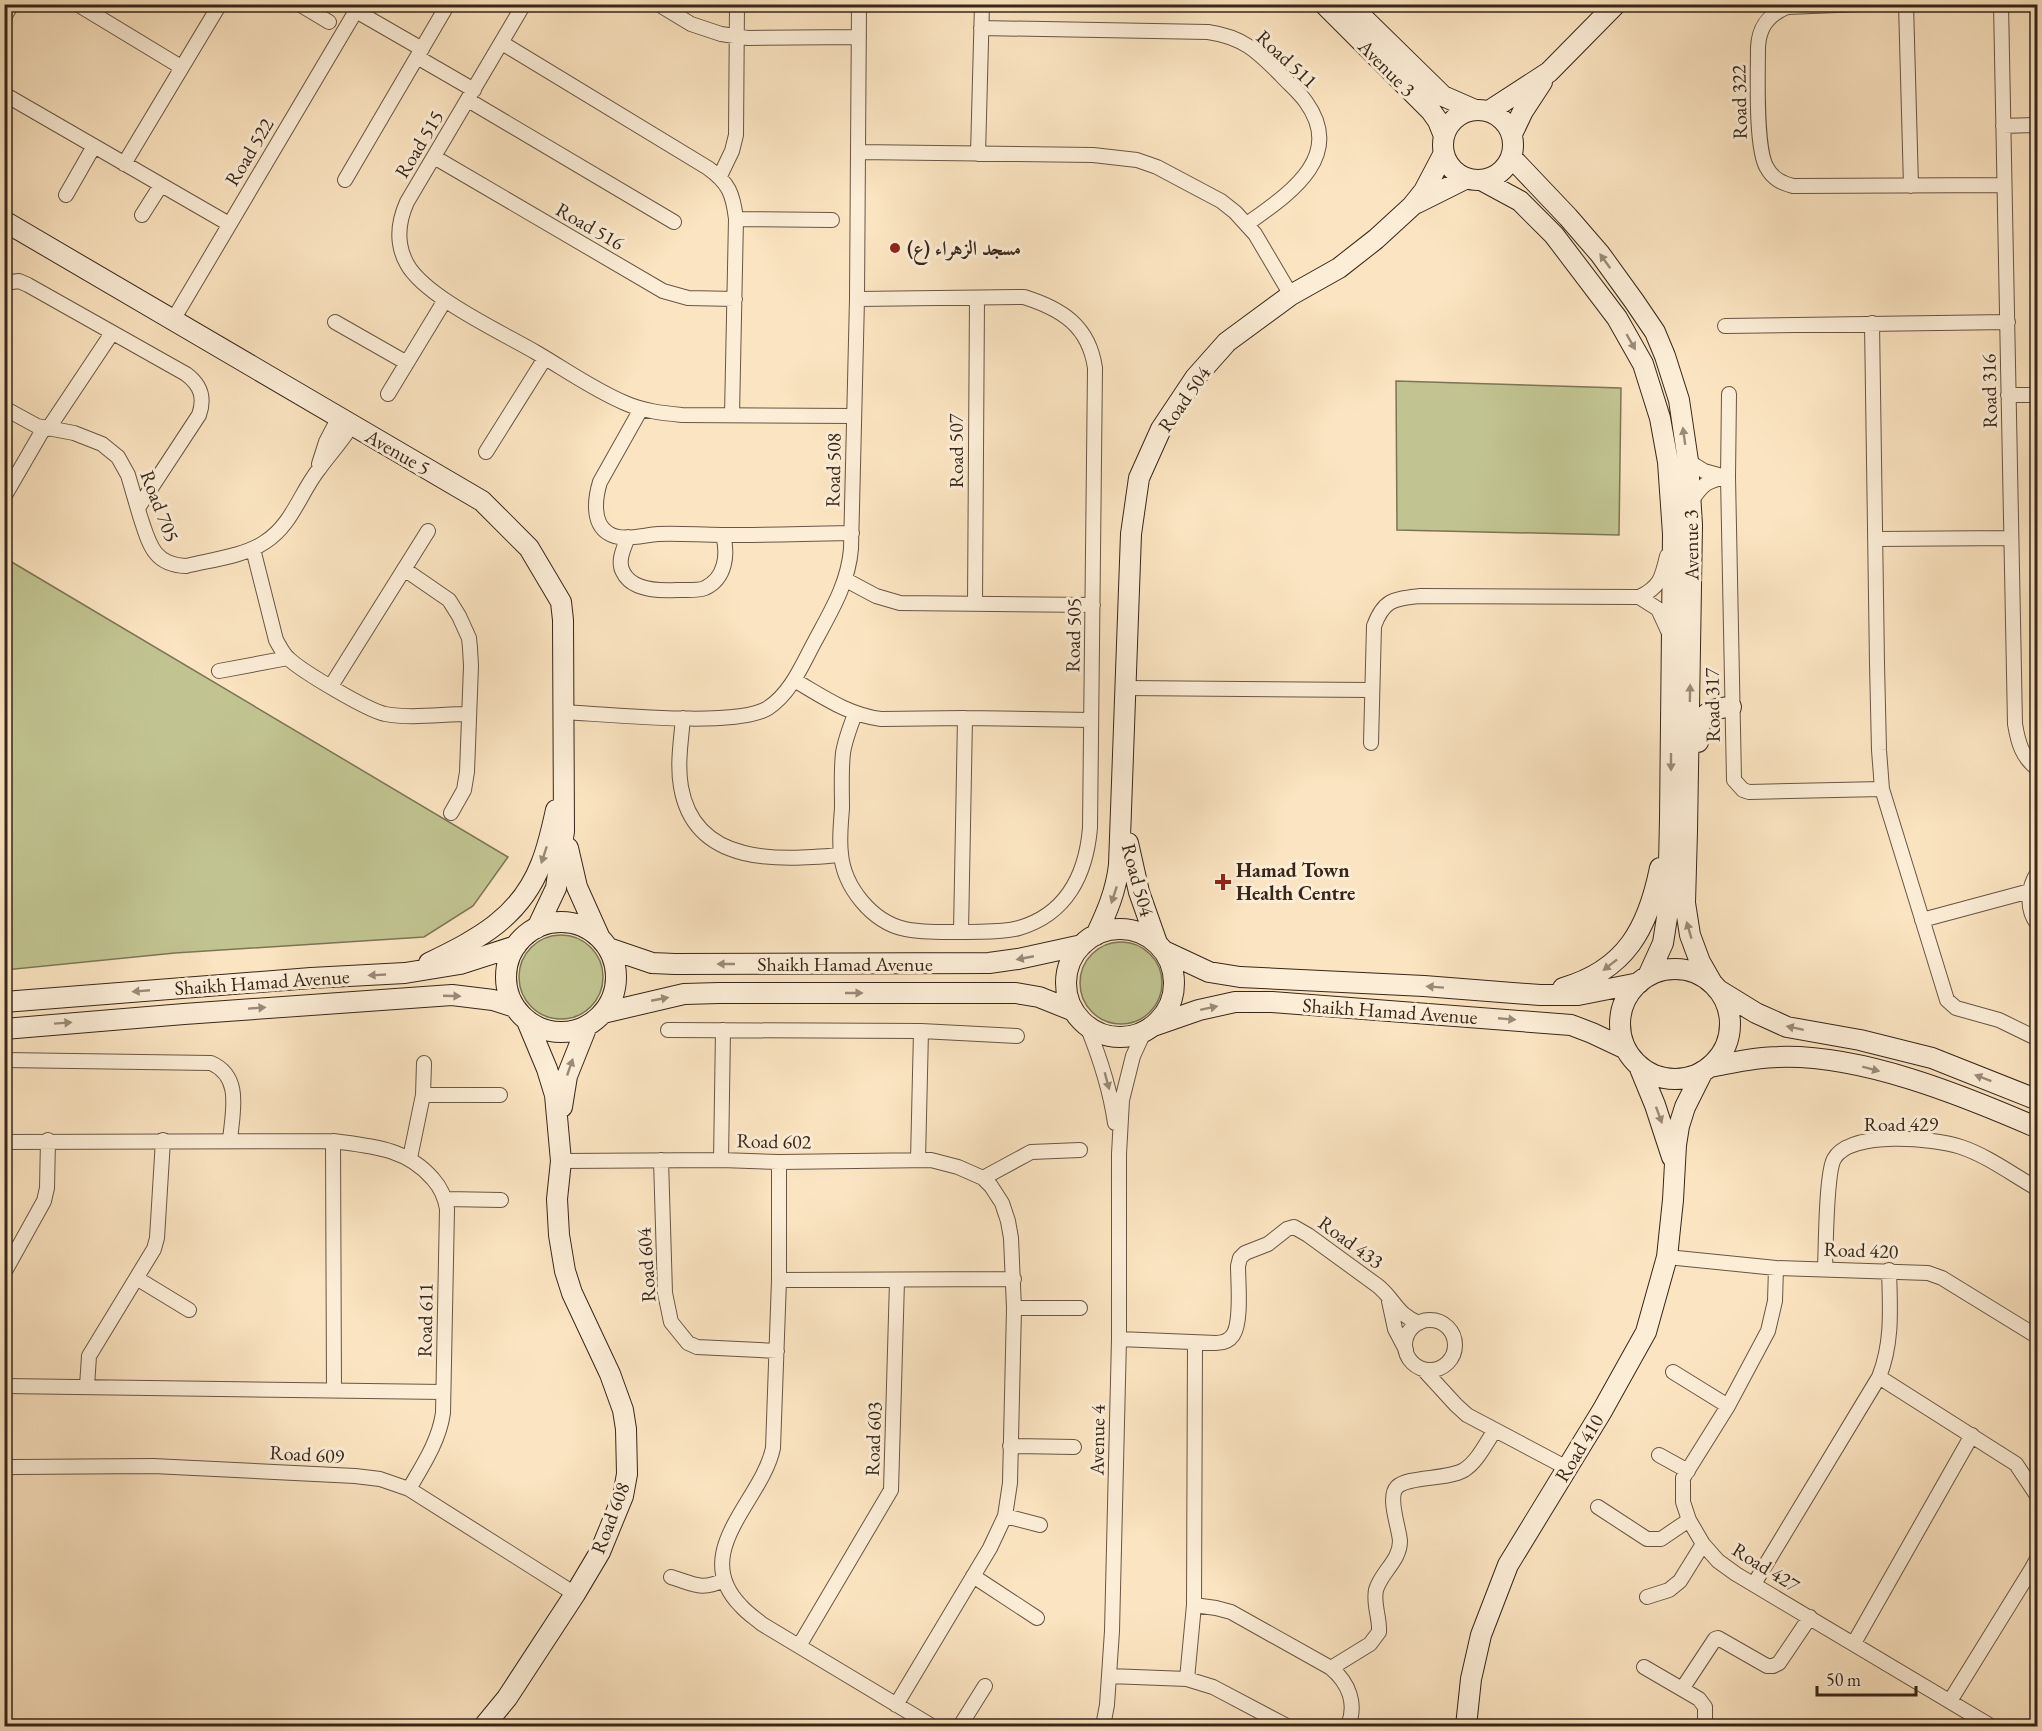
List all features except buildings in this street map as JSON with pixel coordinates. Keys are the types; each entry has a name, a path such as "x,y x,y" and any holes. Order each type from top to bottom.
{"street":[{"path":"4,17 12,4"},
{"path":"77,4 181,67"},
{"path":"124,164 220,4"},
{"path":"300,4 329,22"},
{"path":"345,180 448,4"},
{"name":"Road 515","path":"524,4 407,202 402,214 399,240 407,265 418,278 445,300 609,395 641,409 672,414 854,416"},
{"path":"658,4 691,24 736,37 859,37"},
{"path":"720,176 732,152 736,135 737,4"},
{"name":"Road 508","path":"564,712 682,718 752,715 767,708 780,698 794,680 846,580 850,565 852,533 857,299 859,4"},
{"path":"978,154 982,4"},
{"name":"Avenue 3","path":"1324,4 1431,111 1438,122 1444,145"},
{"name":"Avenue 3","path":"1349,4 1443,96 1482,111"},
{"path":"1512,134 1523,111 1549,72 1616,4"},
{"name":"Road 322","path":"1862,4 1787,8 1771,16 1765,22 1758,38 1758,47 1760,152 1767,168 1779,181 1793,186 2004,186"},
{"path":"1906,4 1911,186"},
{"name":"Road 316","path":"2001,4 2015,724 2018,744 2025,757 2037,769"},
{"path":"358,8 471,95 674,222"},
{"name":"Road 522","path":"173,320 358,8"},
{"name":"Road 511","path":"981,28 1208,32 1222,34 1247,44 1258,52 1305,100 1312,111 1319,134 1312,167 1301,182 1287,196 1247,224"},
{"path":"502,43 720,176 729,187 734,200 736,219 732,415"},
{"path":"1482,111 1503,120 1512,134 1514,150 1512,158 1500,173 1474,180 1456,173 1448,164 1444,145 1453,121 1467,112 1482,111 1549,72"},
{"path":"4,94 229,224"},
{"path":"2003,126 2037,125"},
{"name":"Road 504","path":"1089,940 1110,907 1117,884 1122,816 1131,534 1139,478 1161,429 1195,378 1227,342 1292,295 1339,268 1376,239 1424,192 1444,145"},
{"path":"66,195 94,146"},
{"path":"858,152 1093,155 1137,160 1157,167 1221,201 1247,224 1263,245 1292,295"},
{"name":"Road 516","path":"434,157 663,291 688,298 735,299"},
{"name":"Avenue 3","path":"1512,158 1600,254 1654,332 1665,356 1679,400 1688,461 1692,596 1688,831 1684,903 1687,924 1700,962 1715,986"},
{"name":"Avenue 3","path":"1474,180 1520,201 1554,235 1617,318 1643,364 1660,418 1668,462 1672,534 1668,911 1663,943 1643,980"},
{"name":"Road 504","path":"1412,206 1430,195 1474,180"},
{"path":"142,215 160,185"},
{"path":"736,219 832,220"},
{"name":"Avenue 5","path":"4,221 482,501 529,548 561,602 564,649 564,831 556,888 537,928"},
{"path":"4,283 20,281 28,285 186,374 199,387 202,396 199,415 138,508"},
{"name":"Road 505","path":"855,714 843,754 841,855 848,879 861,901 880,918 903,928 928,932 1001,931 1018,928 1049,914 1061,902 1074,886 1089,848 1095,368 1093,351 1085,336 1074,323 1039,302 1024,297 857,299"},
{"name":"Road 507","path":"975,604 977,298"},
{"path":"388,394 445,300"},
{"path":"335,322 407,363"},
{"path":"1872,322 1879,739 1882,789 1944,995 1956,1008 1999,1020 2037,1039"},
{"path":"1725,326 1872,322 2008,322"},
{"path":"4,497 46,429 112,333"},
{"path":"486,452 545,358"},
{"name":"Road 317","path":"1729,394 1731,707 1733,774 1737,786 1749,792 1882,789"},
{"path":"2008,395 2037,395"},
{"name":"Road 705","path":"4,408 46,429 84,435 111,450 124,466 150,546 155,554 169,564 186,566 253,549 264,543 286,523 318,469 326,442 346,421"},
{"path":"641,409 600,482 596,499 597,517 604,530 614,536 852,533"},
{"path":"1688,461 1713,475 1728,477"},
{"path":"1690,503 1707,482 1728,477"},
{"path":"332,686 428,531"},
{"path":"1371,743 1374,626 1379,612 1388,603 1399,598 1420,596 1639,597 1656,588 1664,570 1672,534"},
{"path":"628,537 620,560 624,575 639,586 662,591 703,589 712,584 725,561 723,535"},
{"path":"1876,539 2011,538"},
{"path":"253,549 276,640 288,658 363,705 382,713 469,714"},
{"path":"404,569 449,600 469,638 471,656 466,781 451,813"},
{"path":"846,580 876,596 900,603 1093,605"},
{"path":"1639,597 1658,609 1672,639"},
{"path":"219,671 288,658"},
{"path":"794,680 855,714 881,719 1091,720"},
{"path":"1125,688 1371,690"},
{"path":"1688,831 1698,792 1698,733 1702,720 1707,712 1716,708 1731,707"},
{"path":"682,718 679,771 681,789 696,823 710,838 728,849 771,858 791,859 841,855"},
{"path":"961,932 964,718"},
{"path":"405,973 484,935 518,904 541,865 564,778"},
{"name":"Road 504","path":"1122,816 1139,892 1160,947"},
{"path":"1540,995 1587,981 1622,956 1637,937 1649,912 1657,886 1670,818"},
{"name":"Avenue 5","path":"564,831 577,887 604,942"},
{"path":"2037,872 2032,881 2029,904 2037,925"},
{"path":"1922,920 2030,891"},
{"path":"553,922 573,923 591,930 604,942 615,966 615,986 613,996 603,1013 587,1026 562,1032 544,1029 521,1014 507,986 506,976 516,945 528,933 553,922"},
{"path":"1113,929 1131,930 1140,933 1160,947 1173,971 1174,991 1167,1010 1148,1029 1125,1037 1114,1037 1096,1032 1087,1026 1074,1011 1066,980 1071,960 1089,940 1113,929"},
{"name":"Shaikh Hamad Avenue","path":"604,942 652,963 978,963 1018,959 1089,940"},
{"name":"Shaikh Hamad Avenue","path":"4,1002 405,973 460,964 516,945"},
{"name":"Shaikh Hamad Avenue","path":"1160,947 1209,972 1240,977 1424,986 1540,995 1578,995 1643,980"},
{"path":"2037,1100 1932,1058 1860,1040 1787,1027 1756,1013 1701,976 1688,971 1667,970 1643,980 1629,994 1622,1014 1621,1035 1626,1049 1639,1066 1650,1074 1663,1078 1690,1077 1706,1069 1778,1057 1812,1058 1850,1063 1921,1082 2037,1128"},
{"path":"1706,1069 1719,1056 1730,1030 1727,1009 1715,986"},
{"name":"Shaikh Hamad Avenue","path":"603,1013 684,994 719,993 1017,993 1040,997 1074,1011"},
{"name":"Shaikh Hamad Avenue","path":"4,1029 452,995 493,1000 521,1014"},
{"name":"Shaikh Hamad Avenue","path":"1148,1029 1199,1010 1235,1002 1272,1002 1570,1025 1626,1049"},
{"name":"Road 608","path":"521,1014 548,1069 555,1095 560,1153"},
{"name":"Road 608","path":"484,1726 507,1698 600,1552 623,1496 627,1474 623,1410 572,1293 559,1236 557,1199 563,1097 567,1076 587,1026"},
{"name":"Avenue 4","path":"1087,1026 1105,1074 1112,1101 1119,1154"},
{"name":"Avenue 4","path":"1103,1726 1109,1676 1119,1339 1119,1154 1122,1100 1133,1056 1148,1029"},
{"path":"668,1030 921,1031 1017,1036"},
{"path":"722,1160 723,1030"},
{"path":"918,1160 921,1031"},
{"path":"4,1060 211,1064 220,1067 228,1075 233,1087 230,1141"},
{"path":"410,1158 423,1095 424,1063"},
{"name":"Road 410","path":"1639,1066 1662,1125 1674,1165"},
{"name":"Road 410","path":"1467,1726 1471,1679 1481,1635 1508,1565 1602,1411 1646,1332 1667,1257 1676,1145 1685,1107 1706,1069"},
{"path":"423,1095 500,1095"},
{"path":"4,1273 44,1201 47,1188 48,1140"},
{"path":"4,1142 48,1140 333,1141 382,1149 410,1158 431,1176 446,1199 501,1200"},
{"path":"87,1386 89,1356 138,1279 154,1249 157,1238 163,1140"},
{"name":"Road 429","path":"1825,1268 1831,1168 1839,1152 1856,1143 1867,1140 1912,1140 1955,1146 1976,1154 2037,1189"},
{"path":"333,1141 334,1389"},
{"path":"983,1178 1030,1152 1080,1150"},
{"name":"Road 602","path":"560,1153 662,1160 779,1162 931,1160 958,1167 983,1178 1002,1203 1008,1221 1014,1279 1010,1483 1005,1516 990,1548 896,1705"},
{"name":"Road 604","path":"662,1160 664,1293 671,1322 688,1343 697,1347 777,1351"},
{"path":"779,1162 779,1280 773,1448 764,1474 737,1518 723,1550 724,1580 740,1606 762,1624 932,1726"},
{"name":"Road 611","path":"409,1490 440,1429 443,1392 446,1199"},
{"name":"Road 433","path":"1119,1339 1222,1343 1231,1337 1238,1322 1240,1258 1248,1251 1268,1244 1290,1228 1297,1228 1308,1235 1389,1296 1404,1316 1419,1323"},
{"name":"Road 420","path":"1667,1257 1776,1268 1928,1273 1942,1278 2037,1337"},
{"name":"Road 427","path":"1776,1268 1775,1301 1768,1331 1728,1406 1683,1478 1683,1503 1689,1520 1703,1545 1718,1561 1991,1726"},
{"path":"1754,1584 1879,1377 1886,1360 1890,1334 1889,1270"},
{"path":"138,1279 189,1310"},
{"path":"779,1280 1014,1279"},
{"name":"Road 603","path":"799,1646 891,1490 897,1281"},
{"name":"Road 433","path":"1389,1296 1390,1313 1406,1351"},
{"path":"1014,1308 1080,1308"},
{"path":"1424,1369 1435,1370 1445,1365 1450,1360 1455,1347 1450,1330 1434,1321 1419,1323 1407,1338 1406,1351 1414,1364 1424,1369 1461,1410 1567,1468"},
{"path":"1187,1679 1194,1605 1195,1342"},
{"path":"1445,1365 1446,1392"},
{"path":"1673,1372 1728,1406"},
{"path":"1879,1377 2016,1464 2026,1476 2037,1497"},
{"path":"4,1386 443,1392"},
{"path":"1331,1668 1370,1644 1379,1632 1376,1590 1395,1558 1399,1546 1393,1498 1395,1490 1404,1483 1451,1475 1464,1470 1475,1461 1495,1430"},
{"path":"1854,1643 1972,1435"},
{"path":"1010,1446 1074,1447"},
{"path":"1659,1455 1688,1471"},
{"name":"Road 609","path":"4,1468 153,1466 380,1479 409,1490 575,1594"},
{"path":"1598,1507 1647,1539 1660,1539 1689,1520"},
{"path":"1005,1516 1040,1525"},
{"path":"1647,1597 1675,1586 1703,1545"},
{"path":"1950,1701 2037,1557"},
{"path":"973,1576 1037,1618"},
{"path":"671,1577 704,1587 724,1580"},
{"path":"1194,1605 1232,1612 1331,1668 1343,1680 1350,1695 1352,1712 1348,1726"},
{"path":"1682,1689 1715,1639 1718,1638 1767,1666 1773,1666 1779,1663 1810,1617"},
{"path":"1644,1666 1696,1696 1703,1703 1706,1726"},
{"path":"1109,1676 1187,1679 1214,1687 1287,1726"},
{"path":"960,1726 986,1686"}],"green space":[{"path":"1396,381 1621,388 1619,535 1397,530"},
{"path":"5,558 508,857 473,906 424,937 175,953 5,970"},
{"path":"561,935 577,938 591,947 600,961 603,977 600,993 591,1007 577,1016 561,1019 545,1016 531,1007 522,993 519,977 522,961 531,947 545,938"},
{"path":"1113,942 1129,942 1144,949 1155,960 1162,975 1159,999 1150,1012 1129,1024 1113,1024 1098,1017 1087,1006 1080,991 1080,975 1087,960 1098,949"}],"place":[{"name":"مسجد الزهراء (ع)","path":"895,248"},
{"name":"Hamad Town Health Centre","path":"1223,882"}]}
